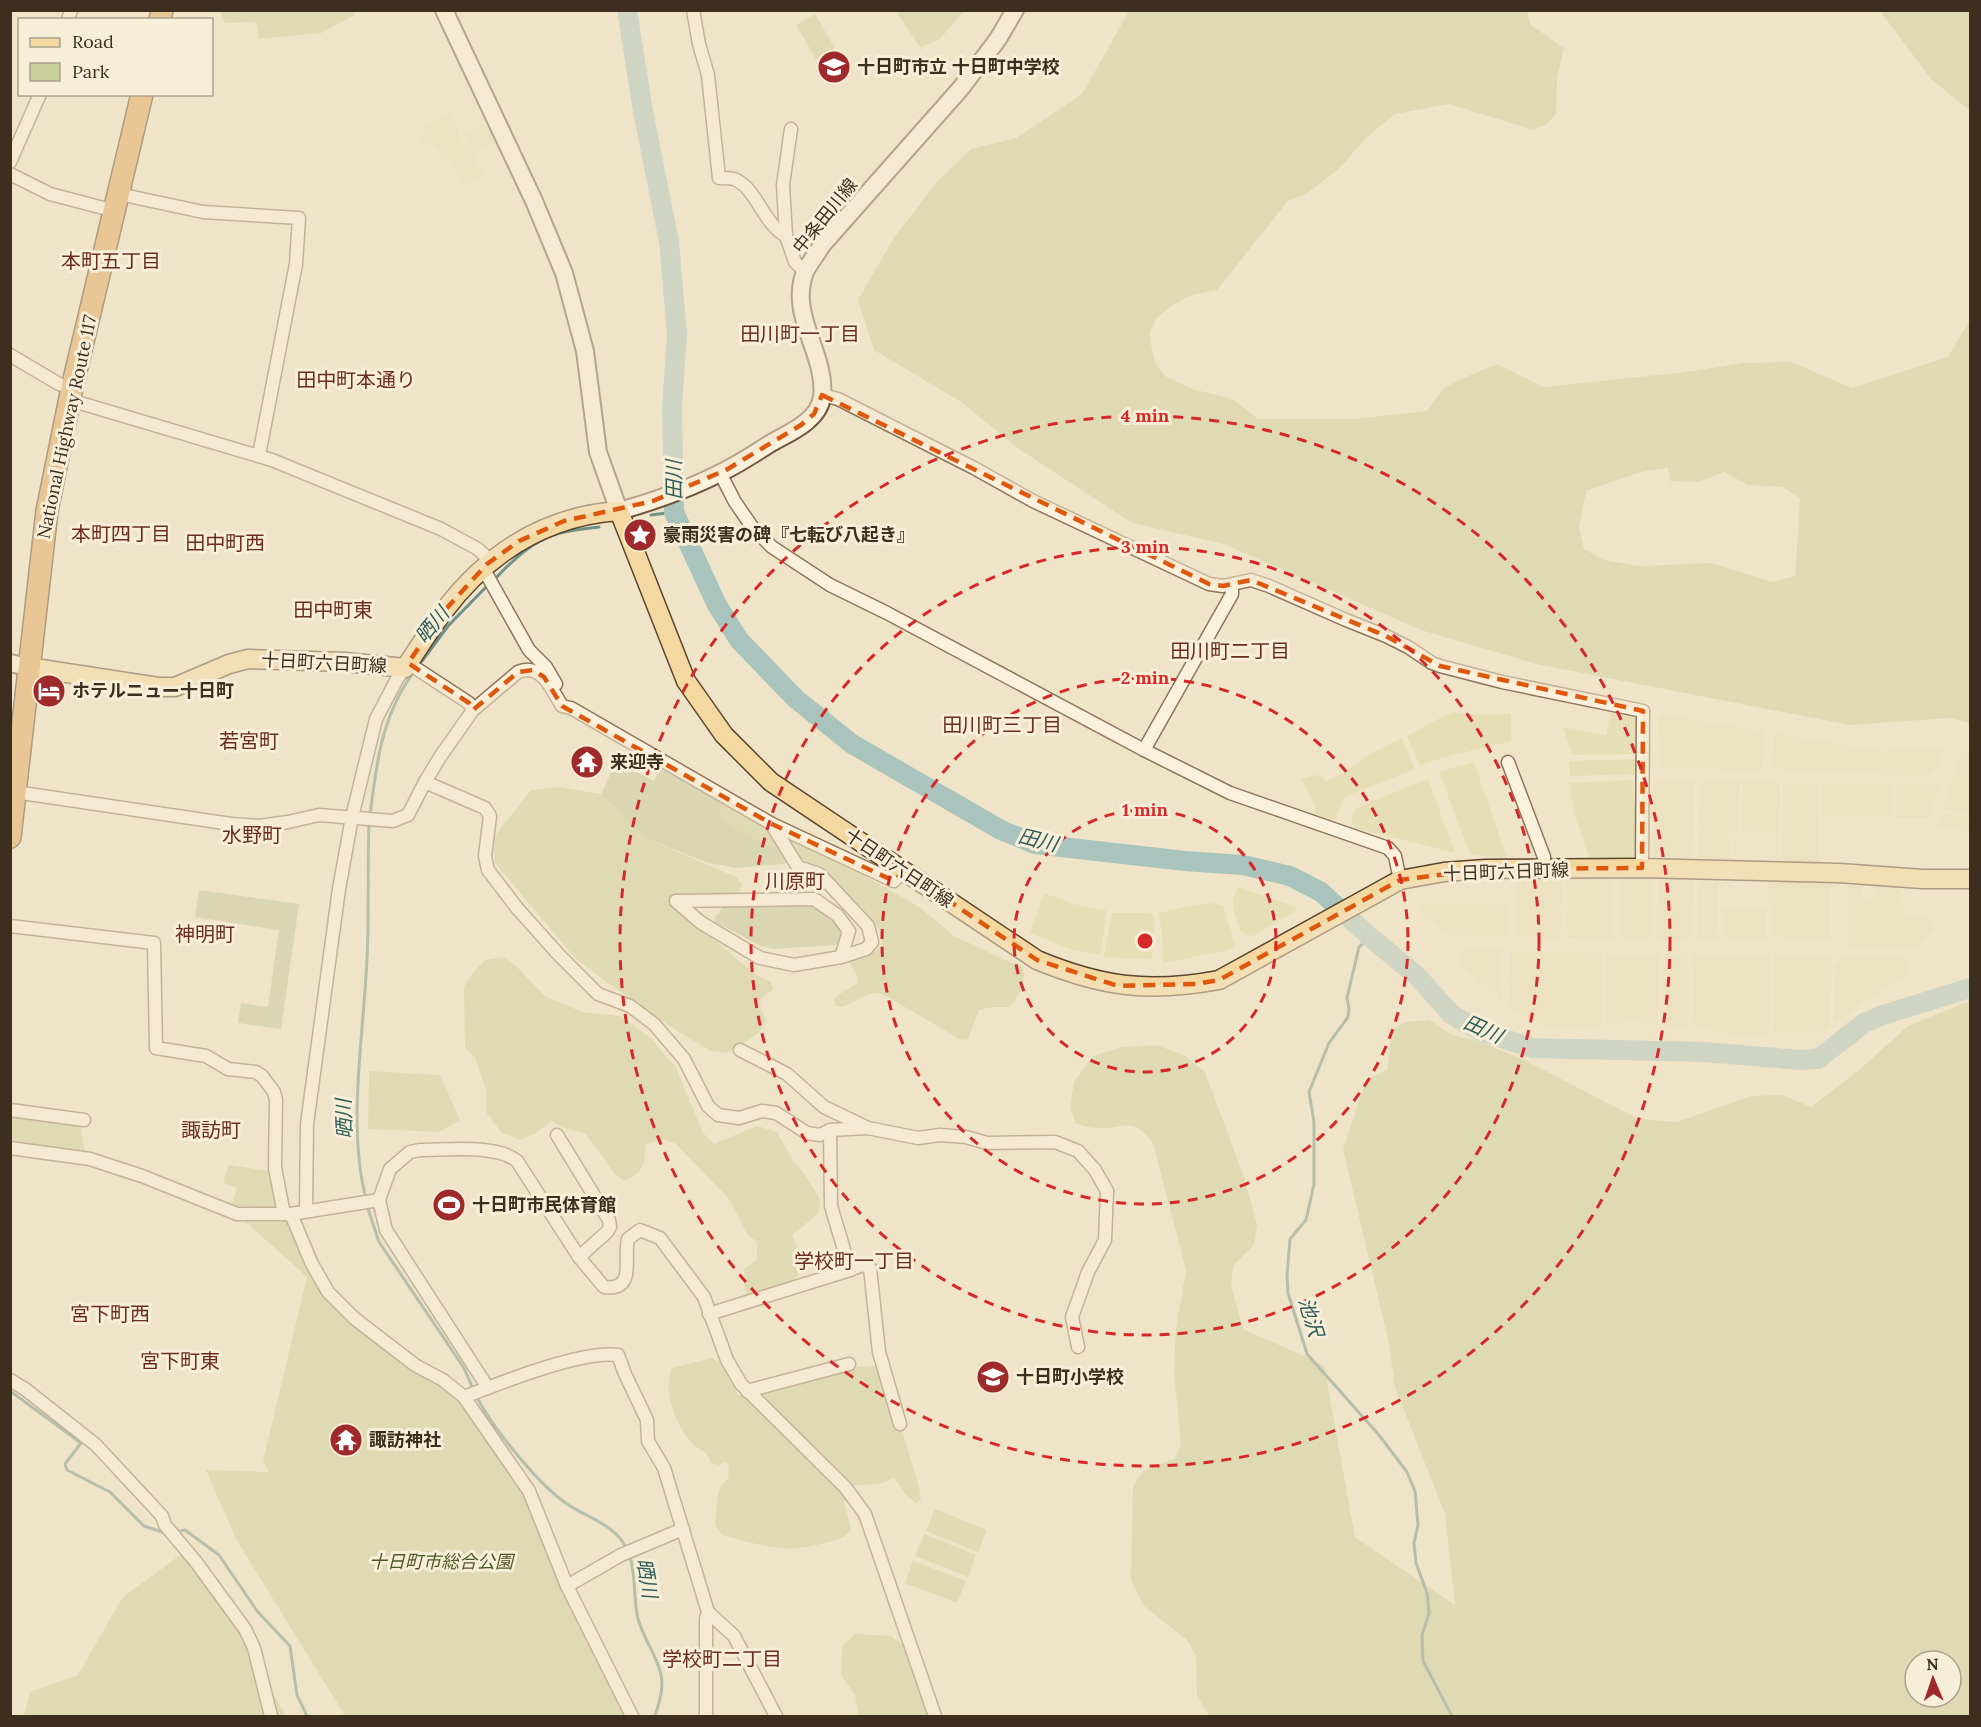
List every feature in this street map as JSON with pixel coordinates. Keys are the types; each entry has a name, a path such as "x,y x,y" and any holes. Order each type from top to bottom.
{"highway":[{"name":"National Highway Route 117","path":"10,837 15,792 20,665 47,511 71,394 142,96"}],"main road":[{"path":"444,10 534,201 564,273 585,351 598,452 619,511 653,501 720,473 801,425 814,414 822,395"},
{"name":"中条田川線","path":"822,395 822,375 802,310 801,287 805,272 822,245 961,88 998,39 1015,10"},
{"name":"十日町六日町線","path":"20,665 158,687 175,687 229,664 248,659 407,666 445,610 487,564 519,541 544,527 619,511 686,681 724,735 771,782 1037,960 1070,974 1098,982 1118,986 1153,986 1195,984 1219,980 1400,880 1444,872 1485,869 1642,868 1971,879"}],"street":[{"path":"693,10 708,75 719,178 735,179 750,192 777,231 786,236"},
{"path":"10,162 39,96"},
{"path":"791,129 783,185 786,236 795,262 805,272"},
{"path":"10,174 50,194 203,212 299,218 296,264 260,455"},
{"path":"10,355 71,394 260,455 441,529 478,549 529,650 546,667 571,708"},
{"path":"822,395 838,399 936,451 974,468 1033,501 1209,584 1232,586 1251,580 1386,636 1440,666 1502,682 1643,711 1642,868"},
{"path":"720,473 735,502 753,528 772,547 831,585 1230,793 1388,848 1395,856 1400,880"},
{"path":"1144,750 1232,594 1232,586"},
{"path":"306,1211 308,1124 326,977 376,719 397,679 407,666 469,703 473,710"},
{"path":"15,792 231,824 260,826 319,815 393,821 408,816 440,757 473,710 518,672 525,669 533,670 544,677 562,706 571,708 772,824 894,880 904,871"},
{"path":"1508,762 1544,857 1544,870"},
{"path":"425,782 485,808 490,816 485,856 488,870 517,908 598,994 630,1006 654,1024 684,1059 708,1106 718,1115 739,1118 762,1111 776,1113 807,1133 820,1135 830,1130 868,1128"},
{"path":"772,824 798,867 819,874 868,926 872,942 866,949 841,957 794,965 760,958 700,922 675,901 814,899 837,915 849,931 841,957"},
{"path":"10,926 154,943 156,1048 206,1056 228,1069 256,1072 262,1076 274,1092 276,1100 274,1168 287,1214 327,1292 362,1325 464,1397 529,1491 567,1586 632,1716"},
{"path":"740,1050 787,1074 824,1107 868,1128 918,1138 940,1135 966,1137 987,1143 1055,1142 1078,1151 1095,1170 1107,1191 1105,1240 1088,1272 1072,1317 1078,1347"},
{"path":"10,1110 84,1120"},
{"path":"830,1130 831,1206 850,1270"},
{"path":"557,1135 609,1220 610,1227 607,1232 579,1257"},
{"path":"10,1148 90,1159 142,1176 237,1214 287,1214 376,1201"},
{"path":"488,1388 386,1230 376,1201 390,1169 410,1152 420,1149 494,1151 510,1155 517,1161 579,1257 604,1287 615,1288 626,1278 625,1250 628,1239 640,1230 660,1238 700,1291 727,1360 741,1384 845,1487 865,1514 935,1716"},
{"path":"709,1314 863,1265 870,1268 879,1352 900,1424"},
{"path":"464,1397 532,1372 572,1361 606,1353 618,1355 647,1420 648,1441 664,1468 708,1612 734,1636 776,1716"},
{"path":"747,1391 849,1364"},
{"path":"10,1380 25,1389 96,1445 162,1516 165,1526 196,1562 244,1629 254,1648 271,1716"},
{"path":"567,1586 621,1555 683,1529"},
{"path":"706,1716 706,1620 708,1612"}],"highlighted area":[{"path":"822,395 1209,584 1223,586 1251,580 1386,636 1440,666 1643,711 1642,868 1485,869 1400,880 1219,980 1195,984 1118,986 1037,960 904,871 894,881 772,824 562,706 544,677 533,670 518,672 473,710 469,703 408,663 445,610 487,564 519,541 564,521 653,501 726,470 801,425 814,414"}],"shaded area":[{"path":"450,113 460,130 458,134 485,175 466,187 436,149 421,139 426,127"},
{"path":"489,121 499,140 474,154 463,134"},
{"path":"1612,709 1634,713 1639,719 1635,754 1572,755 1563,727 1606,735"},
{"path":"1455,712 1477,715 1511,714 1511,741 1441,758 1420,766 1407,736"},
{"path":"1658,714 1764,732 1762,773 1746,770 1660,768"},
{"path":"1775,733 1882,751 1944,746 1938,772 1933,772 1931,777 1772,769"},
{"path":"1402,738 1415,769 1344,797 1335,820 1316,815 1314,803 1301,779 1316,775 1321,776 1326,782 1358,764 1364,757"},
{"path":"1970,751 1970,815 1943,809 1961,753"},
{"path":"1638,759 1639,774 1570,776 1569,761"},
{"path":"1474,762 1507,858 1470,854 1439,772"},
{"path":"1428,779 1455,853 1355,828 1351,821 1356,808"},
{"path":"1633,780 1636,826 1635,858 1590,860 1574,812 1569,783"},
{"path":"1700,780 1740,781 1738,833 1729,833 1729,859 1697,858"},
{"path":"1654,781 1694,782 1693,857 1652,856"},
{"path":"1743,781 1780,782 1779,832 1742,831"},
{"path":"1783,783 1818,783 1818,862 1783,862"},
{"path":"1823,783 1891,783 1892,817 1823,817"},
{"path":"1896,784 1939,785 1929,818 1896,818"},
{"path":"1943,813 1970,818 1970,832 1939,826"},
{"path":"1517,876 1562,877 1560,938 1515,936"},
{"path":"1569,878 1613,879 1612,939 1567,938"},
{"path":"1620,879 1652,879 1651,939 1619,938"},
{"path":"1658,879 1694,880 1692,940 1656,939"},
{"path":"1769,879 1831,880 1830,939 1773,937 1773,906 1768,905"},
{"path":"1697,880 1718,880 1717,939 1697,939"},
{"path":"1893,884 1899,887 1902,894 1905,917 1928,915 1933,922 1932,932 1921,941 1917,949 1848,947 1848,885 1862,885 1863,899 1874,899 1874,885"},
{"path":"1237,887 1296,907 1296,911 1253,936 1246,935 1240,930 1234,912 1233,901"},
{"path":"1044,893 1074,904 1107,911 1100,955 1066,948 1030,933"},
{"path":"1211,903 1223,906 1235,945 1229,950 1163,963 1162,931 1158,913"},
{"path":"1421,904 1508,905 1508,936 1446,935 1425,916"},
{"path":"1722,909 1767,910 1766,939 1722,937"},
{"path":"1112,913 1151,913 1155,917 1152,959 1104,957"},
{"path":"1465,949 1502,949 1502,1001 1462,964 1459,959 1461,951"},
{"path":"1511,951 1601,953 1601,1027 1573,1031 1544,1026 1509,1006"},
{"path":"1688,953 1688,1029 1664,1025 1665,954"},
{"path":"1694,954 1769,955 1769,1034 1746,1038 1693,1026"},
{"path":"1775,954 1832,956 1830,1027 1825,1031 1773,1032"},
{"path":"1607,955 1658,955 1658,1025 1633,1021 1607,1026"},
{"path":"1842,956 1906,957 1910,962 1905,974 1836,1022 1834,1020 1835,963 1840,962"}],"green space":[{"path":"352,10 355,15 321,33 259,39 256,22 225,23 220,11"},
{"path":"896,11 964,11 939,40 920,47"},
{"path":"1129,11 1527,11 1530,24 1564,48 1557,78 1556,114 1547,124 1533,130 1449,104 1395,114 1367,137 1339,169 1306,194 1288,201 1217,290 1185,298 1156,319 1150,332 1151,345 1156,364 1165,376 1192,389 1233,399 1258,419 1353,419 1427,411 1443,389 1497,364 1544,387 1686,372 1743,363 1791,362 1852,388 1948,357 1970,320 1970,723 1950,718 1850,725 1536,664 1421,630 1224,544 1132,523 1019,449 961,402 874,350 858,300 893,239 937,182 971,149 1016,138 1082,94","holes":["1668,468 1670,481 1699,482 1724,472 1748,485 1782,487 1800,498 1795,576 1773,582 1711,563 1640,566 1604,560 1584,549 1579,527 1586,491 1641,472"]},
{"path":"1880,11 1970,11 1970,111 1931,79"},
{"path":"815,14 835,48 816,59 796,25"},
{"path":"616,762 654,781 660,768 722,803 721,815 729,825 796,859 784,864 737,868 708,863 646,838 601,794"},
{"path":"560,787 601,794 646,838 736,877 742,884 740,892 712,904 693,901 681,911 756,975 771,982 773,990 761,998 760,1007 766,1019 759,1033 727,1053 711,1051 677,1031 575,958 495,863 494,837 531,790"},
{"path":"722,803 770,822 918,906 954,936 1023,968 1023,984 1016,999 1009,1007 979,1010 968,1039 961,1040 881,993 874,993 837,1007 834,1000 836,997 858,983 856,973 846,958 850,954 871,954 882,946 881,931 826,874 729,825 721,815"},
{"path":"199,890 299,904 281,1029 238,1023 241,1003 268,1007 279,930 195,917"},
{"path":"812,902 836,921 841,939 836,945 773,949 761,946 715,922 715,917 725,905"},
{"path":"503,957 516,966 545,996 582,1012 620,1016 651,1038 676,1068 703,1133 714,1144 757,1126 777,1132 793,1161 820,1199 819,1213 792,1235 799,1251 802,1270 793,1281 748,1295 745,1290 744,1269 757,1260 757,1242 748,1235 729,1199 676,1144 663,1139 646,1144 645,1157 640,1171 624,1181 615,1174 585,1133 566,1129 551,1121 534,1134 520,1140 501,1132 486,1112 486,1089 475,1058 465,1047 464,987 471,975 485,960"},
{"path":"1970,1001 1970,1716 1209,1716 1197,1696 1196,1656 1187,1640 1144,1606 1131,1580 1133,1486 1143,1471 1174,1459 1181,1445 1174,1372 1176,1329 1186,1270 1153,1143 1133,1126 1096,1128 1076,1124 1070,1108 1074,1082 1093,1056 1122,1047 1156,1045 1184,1055 1205,1072 1244,1177 1257,1225 1254,1245 1233,1266 1231,1285 1243,1329 1324,1365 1355,1537 1455,1605 1445,1514 1395,1387 1388,1339 1343,1149 1366,1080 1387,1070 1392,1032 1404,1022 1429,1020 1452,1035 1481,1042 1520,1058 1639,1119 1677,1122 1751,1096 1782,1095 1811,1107 1859,1070 1908,1026"},
{"path":"369,1071 440,1075 460,1120 439,1132 368,1129"},
{"path":"10,1117 81,1127 85,1153 11,1141"},
{"path":"229,1165 269,1171 277,1207 232,1204 237,1188 223,1183"},
{"name":"十日町市総合公園","path":"237,1214 284,1214 328,1292 464,1397 538,1512 632,1716 327,1716 344,1714 236,1539 206,1470 269,1472 263,1461 307,1277"},
{"path":"712,1358 719,1362 739,1396 747,1397 856,1367 883,1366 921,1500 916,1503 906,1495 894,1478 883,1483 851,1486 844,1502 851,1529 841,1538 813,1546 775,1548 722,1535 715,1525 717,1498 721,1485 728,1479 729,1467 726,1462 719,1465 711,1463 706,1453 686,1436 672,1407 669,1387 672,1368"},
{"path":"935,1509 987,1530 978,1552 926,1531"},
{"path":"924,1534 976,1555 968,1577 915,1556"},
{"path":"183,1553 232,1620 286,1716 24,1716 30,1692 78,1675 122,1598"},
{"path":"913,1561 966,1581 957,1603 905,1583"},
{"path":"855,1634 891,1636 904,1646 928,1716 858,1716 855,1695 841,1675 842,1646"}],"waterway":[{"name":"田川","path":"627,10 643,111 669,242 677,334 672,407 674,512 717,605 739,640 796,699 852,744 1001,830 1035,844 1185,861 1243,865 1290,876 1321,892 1417,976 1451,1014 1480,1031 1532,1048 1704,1052 1800,1060 1818,1059 1864,1023 1970,988"},
{"name":"晒川","path":"651,515 674,512"},
{"name":"晒川","path":"494,580 521,554 547,538 569,531 599,527"},
{"name":"晒川","path":"419,665 448,626 489,584"},
{"name":"晒川","path":"370,816 382,740 395,704 415,670"},
{"name":"晒川","path":"366,1199 361,1172 357,1116 367,956 369,823"},
{"name":"池沢","path":"1370,937 1359,947 1347,998 1348,1017 1329,1043 1309,1092 1314,1122 1314,1184 1306,1220 1290,1239 1288,1293 1307,1354 1379,1435 1407,1472 1415,1491 1418,1525 1414,1543 1416,1563 1427,1593 1429,1613 1422,1635 1423,1661 1452,1716"},
{"name":"晒川","path":"367,1206 379,1242 464,1368 474,1391"},
{"path":"10,1391 81,1443 65,1464 67,1470 110,1492 144,1526 165,1533"},
{"name":"晒川","path":"477,1397 504,1438 541,1481 571,1507 607,1526 621,1539 626,1548"},
{"path":"175,1532 185,1530 219,1555 257,1611 290,1646 297,1695 307,1716"},
{"name":"晒川","path":"629,1554 633,1568 638,1619 662,1680 655,1716"}],"place":[{"name":"十日町市立 十日町中学校","path":"834,67"},
{"name":"豪雨災害の碑『七転び八起き』","path":"640,535"},
{"name":"ホテルニュー十日町","path":"49,691"},
{"name":"来迎寺","path":"587,762"},
{"name":"十日町市民体育館","path":"449,1205"},
{"name":"十日町小学校","path":"993,1377"},
{"name":"諏訪神社","path":"346,1440"}],"district":[{"name":"本町五丁目","path":"111,261"},
{"name":"田川町一丁目","path":"800,334"},
{"name":"田中町本通り","path":"356,380"},
{"name":"本町四丁目","path":"121,534"},
{"name":"田中町西","path":"225,543"},
{"name":"田中町東","path":"333,610"},
{"name":"田川町二丁目","path":"1230,651"},
{"name":"田川町三丁目","path":"1002,725"},
{"name":"若宮町","path":"249,741"},
{"name":"水野町","path":"252,835"},
{"name":"川原町","path":"795,881"},
{"name":"神明町","path":"205,934"},
{"name":"諏訪町","path":"211,1130"},
{"name":"学校町一丁目","path":"854,1261"},
{"name":"宮下町西","path":"110,1314"},
{"name":"宮下町東","path":"180,1361"},
{"name":"学校町二丁目","path":"722,1659"}]}
